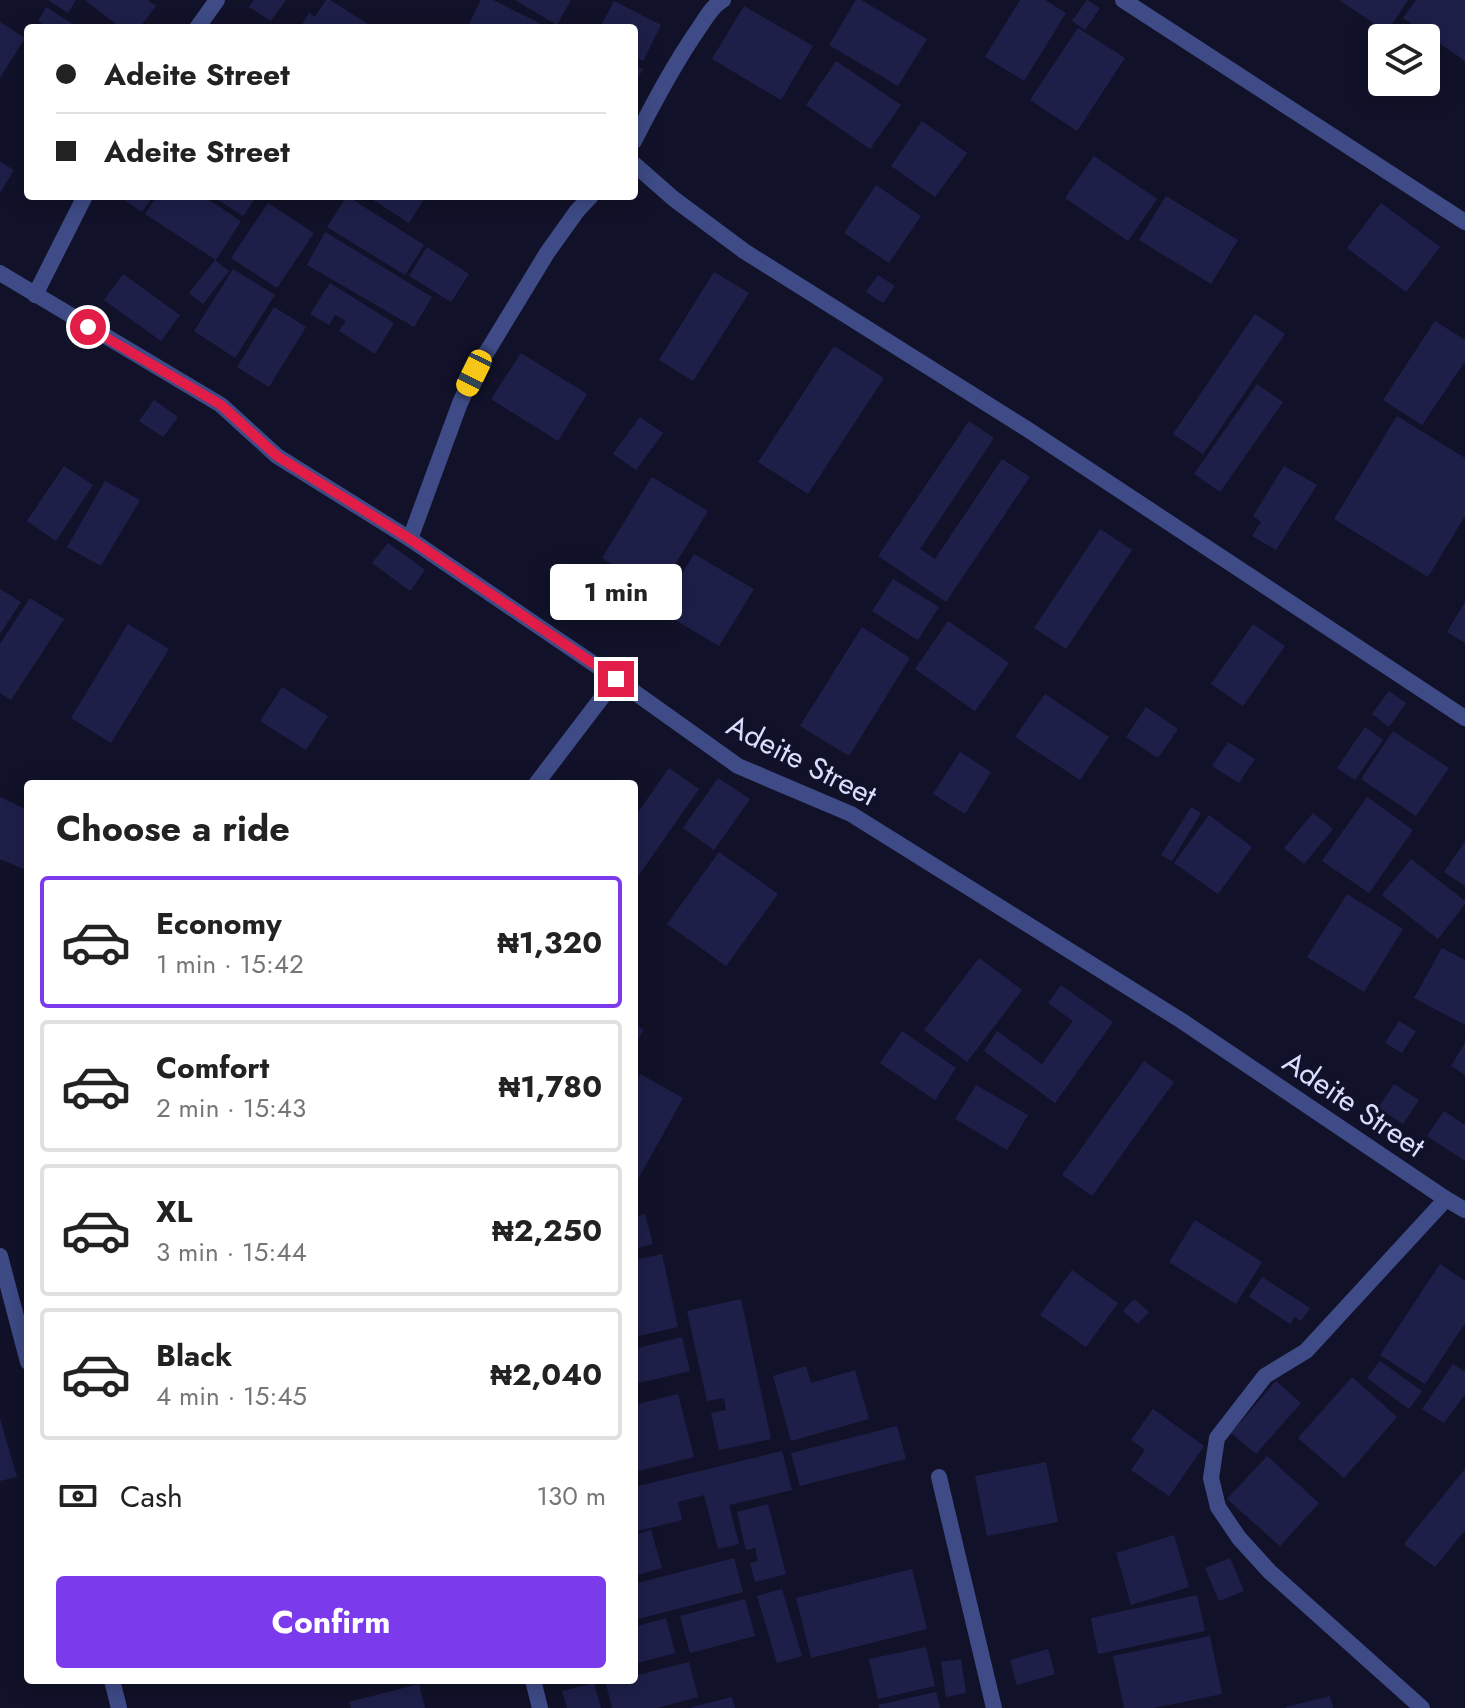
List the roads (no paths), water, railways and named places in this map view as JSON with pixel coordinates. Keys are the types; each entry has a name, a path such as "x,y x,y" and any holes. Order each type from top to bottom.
{"street":[{"path":"200,24 217,0"},
{"path":"1123,0 1465,222"},
{"path":"638,133 716,1"},
{"path":"638,168 674,199 744,251 1027,429 1465,718"},
{"path":"35,295 83,200"},
{"path":"410,539 474,373 547,253 587,200"},
{"name":"Adeite Street","path":"0,273 221,405 277,456 410,539 738,766 851,814 1142,996 1465,1210"},
{"path":"539,780 616,679"},
{"path":"1422,1708 1270,1572 1239,1538 1218,1507 1211,1478 1217,1438 1265,1376 1306,1351 1446,1199"},
{"path":"0,1256 24,1347"},
{"path":"939,1477 994,1708"},
{"path":"113,1684 119,1708"},
{"path":"534,1684 540,1708"}]}
